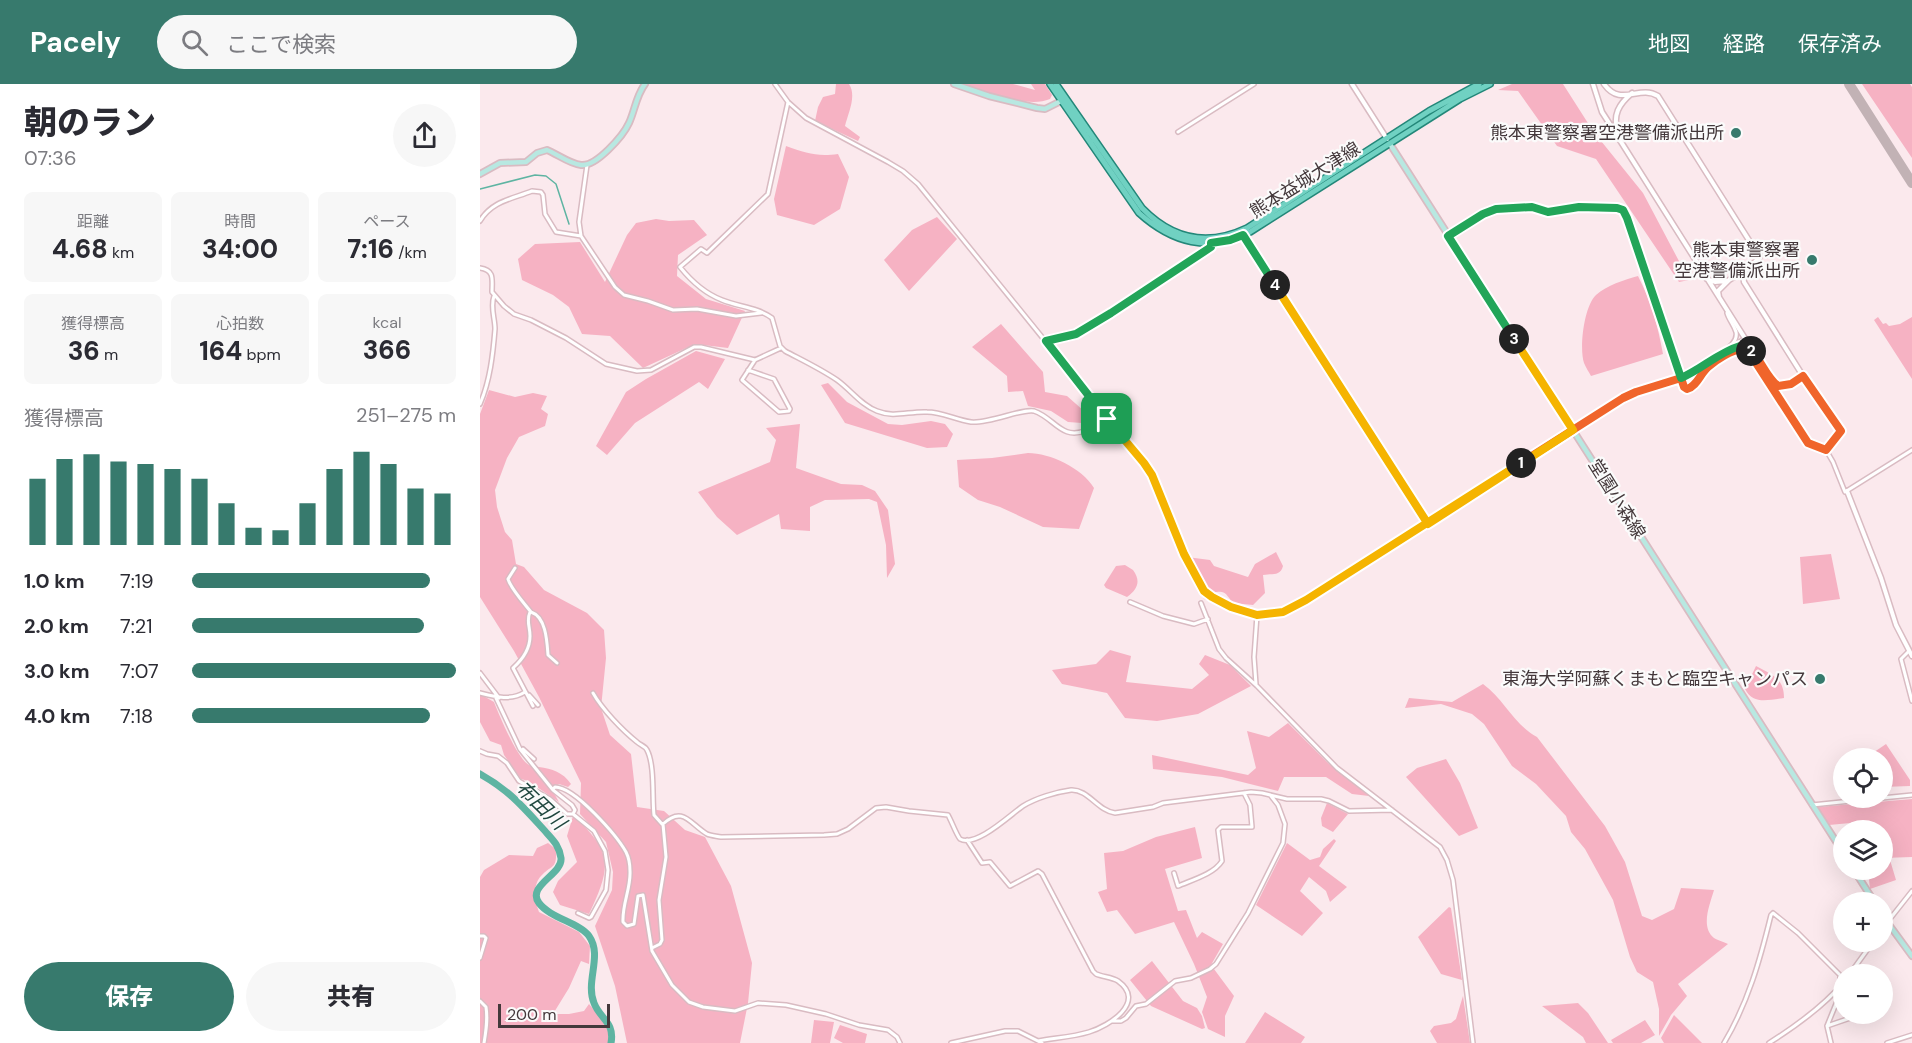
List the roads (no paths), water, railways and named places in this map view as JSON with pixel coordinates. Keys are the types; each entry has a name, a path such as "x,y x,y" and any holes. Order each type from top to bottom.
{"main road":[{"path":"480,174 500,163 526,162 537,153 547,150 575,164 586,165 595,161 618,138 629,123 637,96 645,84"},
{"path":"954,84 989,96 1037,108 1045,109 1063,99"},
{"name":"熊本益城大津線","path":"1050,84 1134,198 1154,220 1174,232 1190,237 1209,238 1242,233"},
{"name":"熊本益城大津線","path":"1056,84 1063,99 1138,213 1151,225 1170,236 1181,240 1211,243 1230,240 1388,142 1490,84"},
{"name":"熊本益城大津線","path":"1388,142 1429,111 1479,84"},
{"name":"堂園小森線","path":"1388,142 1833,837"},
{"path":"1893,930 1912,956"}],"street":[{"path":"775,84 788,102 806,118 888,162 918,184 1144,463 1152,475 1184,554 1204,591 1231,607 1257,615 1283,612 1306,600 1623,398 1681,378 1745,339"},
{"path":"1178,132 1254,84"},
{"path":"1352,84 1388,142"},
{"path":"1593,84 1602,112 1770,378 1778,386 1791,384 1803,376"},
{"path":"1604,84 1612,92 1625,93 1649,88 1658,96 1753,247 1757,256 1752,265 1719,283 1707,278"},
{"path":"1620,139 1615,123 1616,113 1623,101 1637,89"},
{"path":"788,102 768,194 707,253 701,249 680,267 702,289 722,300 763,312 772,318 782,348 840,382 871,409 902,415 927,411 977,422 1034,411 1068,432 1074,433 1103,423 1107,419"},
{"path":"586,165 579,222 581,236 615,287 624,295 673,310 697,309 736,315 763,312"},
{"path":"480,221 486,210 494,205 537,190 543,195 545,214 556,232 581,236"},
{"path":"1448,236 1483,214 1496,209 1532,207 1548,212 1579,207 1622,210 1627,218 1684,387 1692,388 1707,367 1730,352 1743,349 1751,355 1808,443 1826,450 1845,492 1847,491 1881,578 1896,625 1911,653 1901,659 1912,701"},
{"path":"1242,233 1428,524"},
{"path":"1046,341 1076,334 1211,247 1211,243"},
{"path":"480,268 486,269 493,276 494,296 514,314 566,338 606,364 638,371 651,370 694,347 756,360"},
{"path":"1747,268 1743,275 1744,282 1803,376 1841,431 1826,450"},
{"path":"1721,300 1718,291 1728,280"},
{"path":"480,404 487,386 492,353 495,326 492,305 494,296"},
{"path":"1709,362 1736,339 1735,330 1727,311"},
{"path":"1731,348 1746,347 1756,356"},
{"path":"748,370 774,379 789,411 779,412 741,380 748,370 756,360 782,348"},
{"path":"1847,491 1912,450"},
{"path":"515,568 508,579 510,586 531,612 539,618 548,655 557,663"},
{"path":"1130,602 1163,616 1194,624 1208,619"},
{"path":"1201,603 1219,649 1226,658 1257,686 1337,768 1440,847 1453,880 1473,1043"},
{"path":"531,612 527,619 530,637 525,657 513,668 525,692 536,705"},
{"path":"1257,615 1254,657 1257,686"},
{"path":"480,673 497,698 515,741 554,789 572,805 575,810 573,814"},
{"path":"480,693 497,698 519,696 525,692"},
{"path":"593,693 606,712 646,749 652,781 654,815 663,824 666,857 659,900 662,940 660,944 652,948"},
{"path":"507,725 514,729"},
{"path":"515,741 534,759"},
{"path":"480,751 498,756 507,763 519,781 537,790 567,814 573,814 594,831 605,851 608,870 606,890 591,917 578,913"},
{"path":"554,789 560,787 572,794 611,832 625,851 630,873 622,922 627,926 634,924 638,896 643,895 652,948 672,985 689,1002 735,1011 758,1003 786,1005 826,1014 859,1025 888,1030 897,1037 900,1043"},
{"path":"663,824 672,816 680,816 708,834 721,837 824,836 848,829 872,810 886,807 909,812 948,814 955,825 957,835 967,840 987,833 1032,802 1068,791 1078,791 1100,807 1115,813 1153,807 1163,803 1244,792 1262,793 1287,799 1321,799 1349,811 1392,810"},
{"path":"1174,873 1178,886 1221,865 1218,830 1221,827 1252,826 1250,806 1244,792"},
{"path":"1110,1022 1126,1018 1136,1006 1146,1004 1175,981 1191,978 1216,964 1248,913 1283,843 1285,824 1278,805 1270,795"},
{"path":"1893,797 1912,795"},
{"path":"1812,805 1833,803"},
{"path":"951,1043 1005,1031 1018,1031 1040,1042 1064,1036 1081,1035 1110,1022 1127,1006 1129,995 1118,981 1093,971 1042,874 1038,871 1010,886 990,862 982,863 967,840"},
{"path":"1893,915 1912,891"},
{"path":"1724,1043 1745,1006 1773,913 1833,966"},
{"path":"480,936 486,938 480,958"},
{"path":"1769,1043 1808,1015 1833,993"},
{"path":"480,1001 486,1007 488,1021 484,1043"},
{"path":"1831,1043 1827,1026 1833,1011"},
{"path":"1827,1026 1833,1024"},
{"path":"1887,1043 1912,1035"}],"waterway":[{"path":"480,189 535,175 546,176 556,184 569,224"},
{"name":"布田川","path":"480,774 499,786 530,814 557,846 561,858 560,864 537,891 536,897 544,908 579,927 589,936 594,952 592,995 594,1003 611,1030 611,1043"}],"place":[{"name":"熊本東警察署空港警備派出所","path":"1736,133"},
{"name":"熊本東警察署 空港警備派出所","path":"1812,260"},
{"name":"東海大学阿蘇くまもと臨空キャンパス","path":"1820,679"}]}
